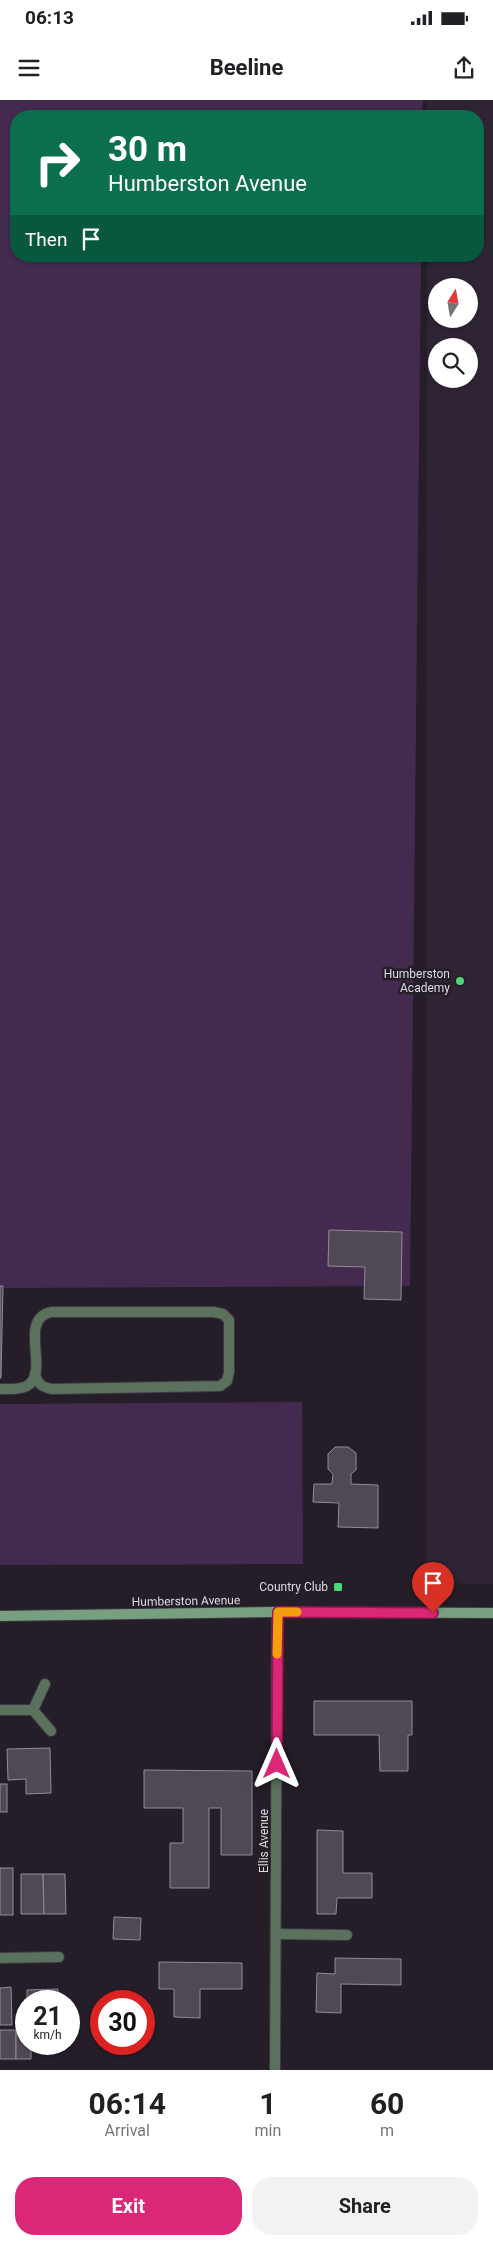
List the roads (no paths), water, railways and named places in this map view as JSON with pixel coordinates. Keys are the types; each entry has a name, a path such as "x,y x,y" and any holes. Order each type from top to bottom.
{"main road":[{"name":"Humberston Avenue","path":"0,1616 278,1612 493,1614"}],"street":[{"path":"0,1389 26,1387 32,1381 35,1373 35,1330 37,1321 42,1314 51,1312 214,1312 223,1314 229,1320 229,1372 227,1381 220,1386 52,1389 43,1387 37,1381 35,1373"},
{"name":"Ellis Avenue","path":"275,2070 278,1612"},
{"path":"33,1710 45,1684"},
{"path":"0,1710 33,1710 51,1731"},
{"path":"276,1934 346,1935"},
{"path":"0,1958 59,1957"}],"place":[{"name":"Humberston Academy","path":"460,981"},
{"name":"Country Club","path":"338,1587"}]}
